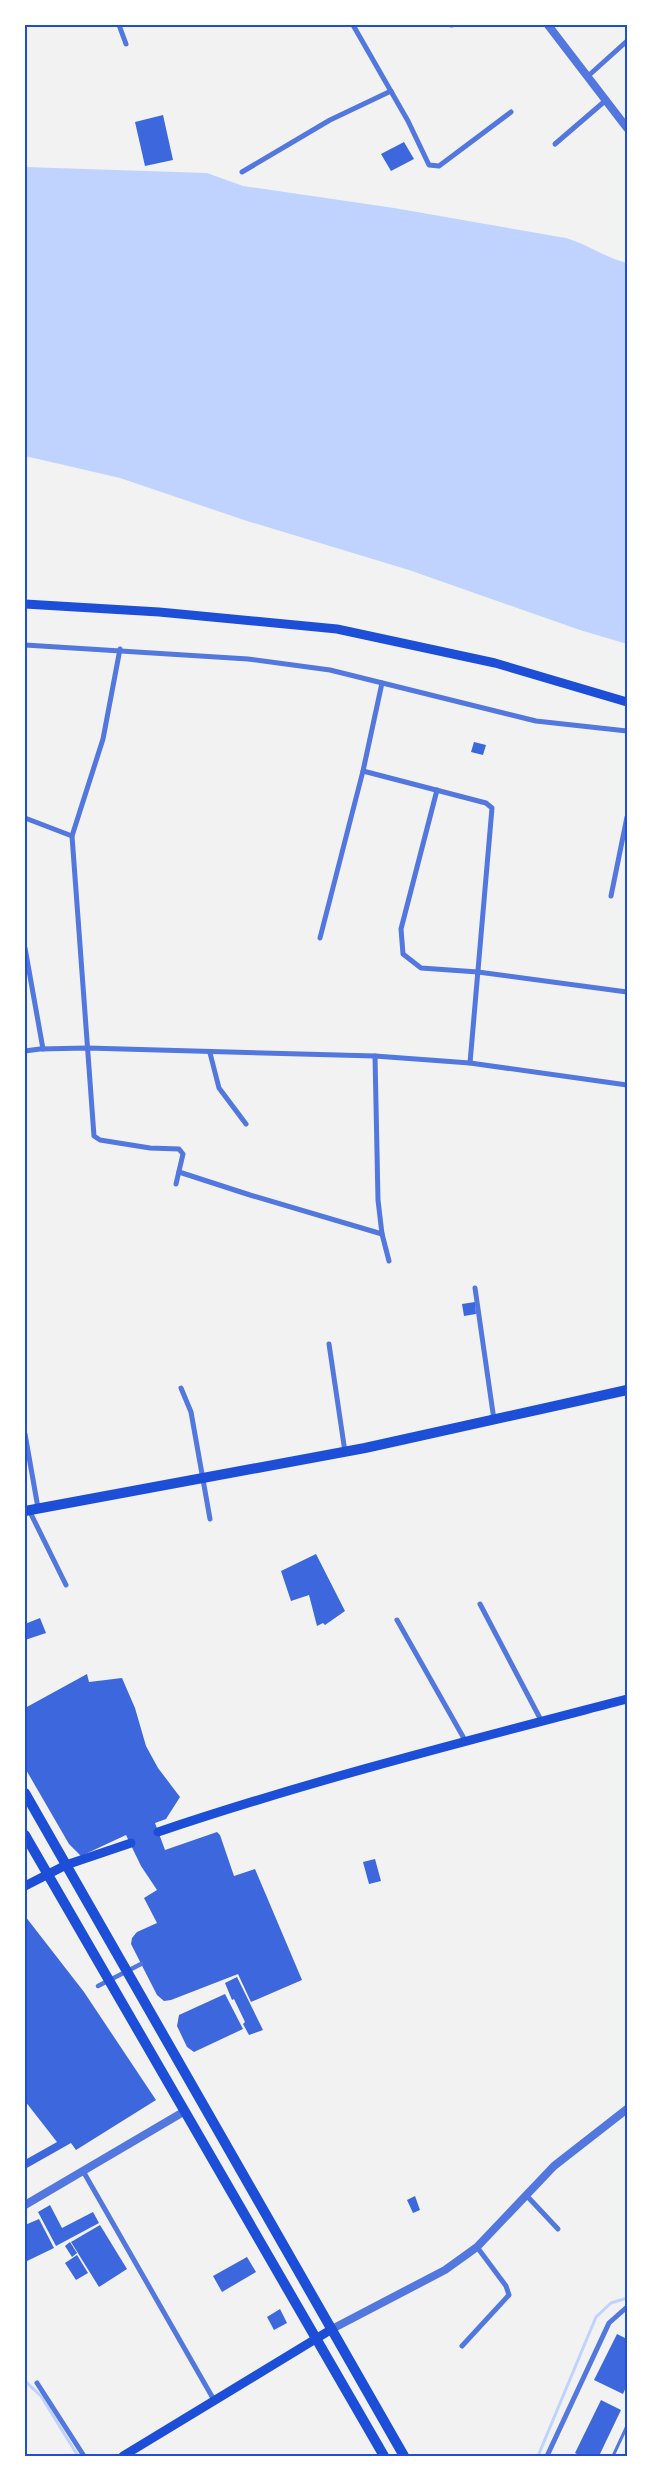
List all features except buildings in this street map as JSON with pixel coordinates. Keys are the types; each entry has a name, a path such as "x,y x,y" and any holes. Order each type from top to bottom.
{"main road":[{"path":"25,604 159,612 338,629 495,663 627,702"},
{"path":"31,1509 345,1452 494,1421 627,1390"},
{"path":"158,1832 236,1806 627,1699"},
{"path":"25,1793 404,2456"},
{"path":"25,1835 384,2456"},
{"path":"25,1886 66,1866 130,1844"},
{"path":"123,2456 332,2329"}],"street":[{"path":"119,25 126,44"},
{"path":"353,25 392,92 426,160 433,166 439,166 512,112"},
{"path":"548,25 627,128"},
{"path":"587,77 627,41"},
{"path":"242,172 330,120 392,92"},
{"path":"556,144 605,100"},
{"path":"25,645 120,649 248,659 330,670 536,721 627,731"},
{"path":"120,649 103,739 72,836 94,1136 100,1140 150,1148 179,1149 183,1154 176,1184"},
{"path":"320,938 363,771 382,684"},
{"path":"363,771 486,803 492,808 470,1064"},
{"path":"437,790 401,929 403,954 421,968 478,972 627,992"},
{"path":"610,896 627,817"},
{"path":"25,818 72,836"},
{"path":"25,950 43,1049"},
{"path":"25,1051 87,1048 210,1053 375,1056 470,1064 627,1084"},
{"path":"210,1053 218,1088 246,1124"},
{"path":"375,1056 378,1200 382,1234 389,1261"},
{"path":"179,1172 250,1196 382,1234"},
{"path":"475,1288 494,1421"},
{"path":"329,1344 345,1452"},
{"path":"181,1388 191,1412 210,1519"},
{"path":"25,1434 31,1509 66,1585"},
{"path":"480,1604 542,1722"},
{"path":"398,1620 466,1742"},
{"path":"98,1986 141,1964"},
{"path":"332,2329 434,2276 477,2247 494,2232 554,2166 627,2109"},
{"path":"25,2205 184,2111"},
{"path":"83,2171 214,2400"},
{"path":"526,2195 558,2229"},
{"path":"462,2346 509,2295 506,2286 477,2247"},
{"path":"548,2456 609,2323 627,2307"},
{"path":"37,2383 84,2456"}],"lane":[{"path":"613,2456 627,2426"}],"water":[{"path":"25,167 207,173 243,186 394,208 566,238 627,263 627,644 580,630 409,570 247,521 120,478 25,456"}],"waterway":[{"path":"538,2456 596,2317 611,2303 627,2298"},
{"path":"25,2381 41,2396 78,2456"}]}
